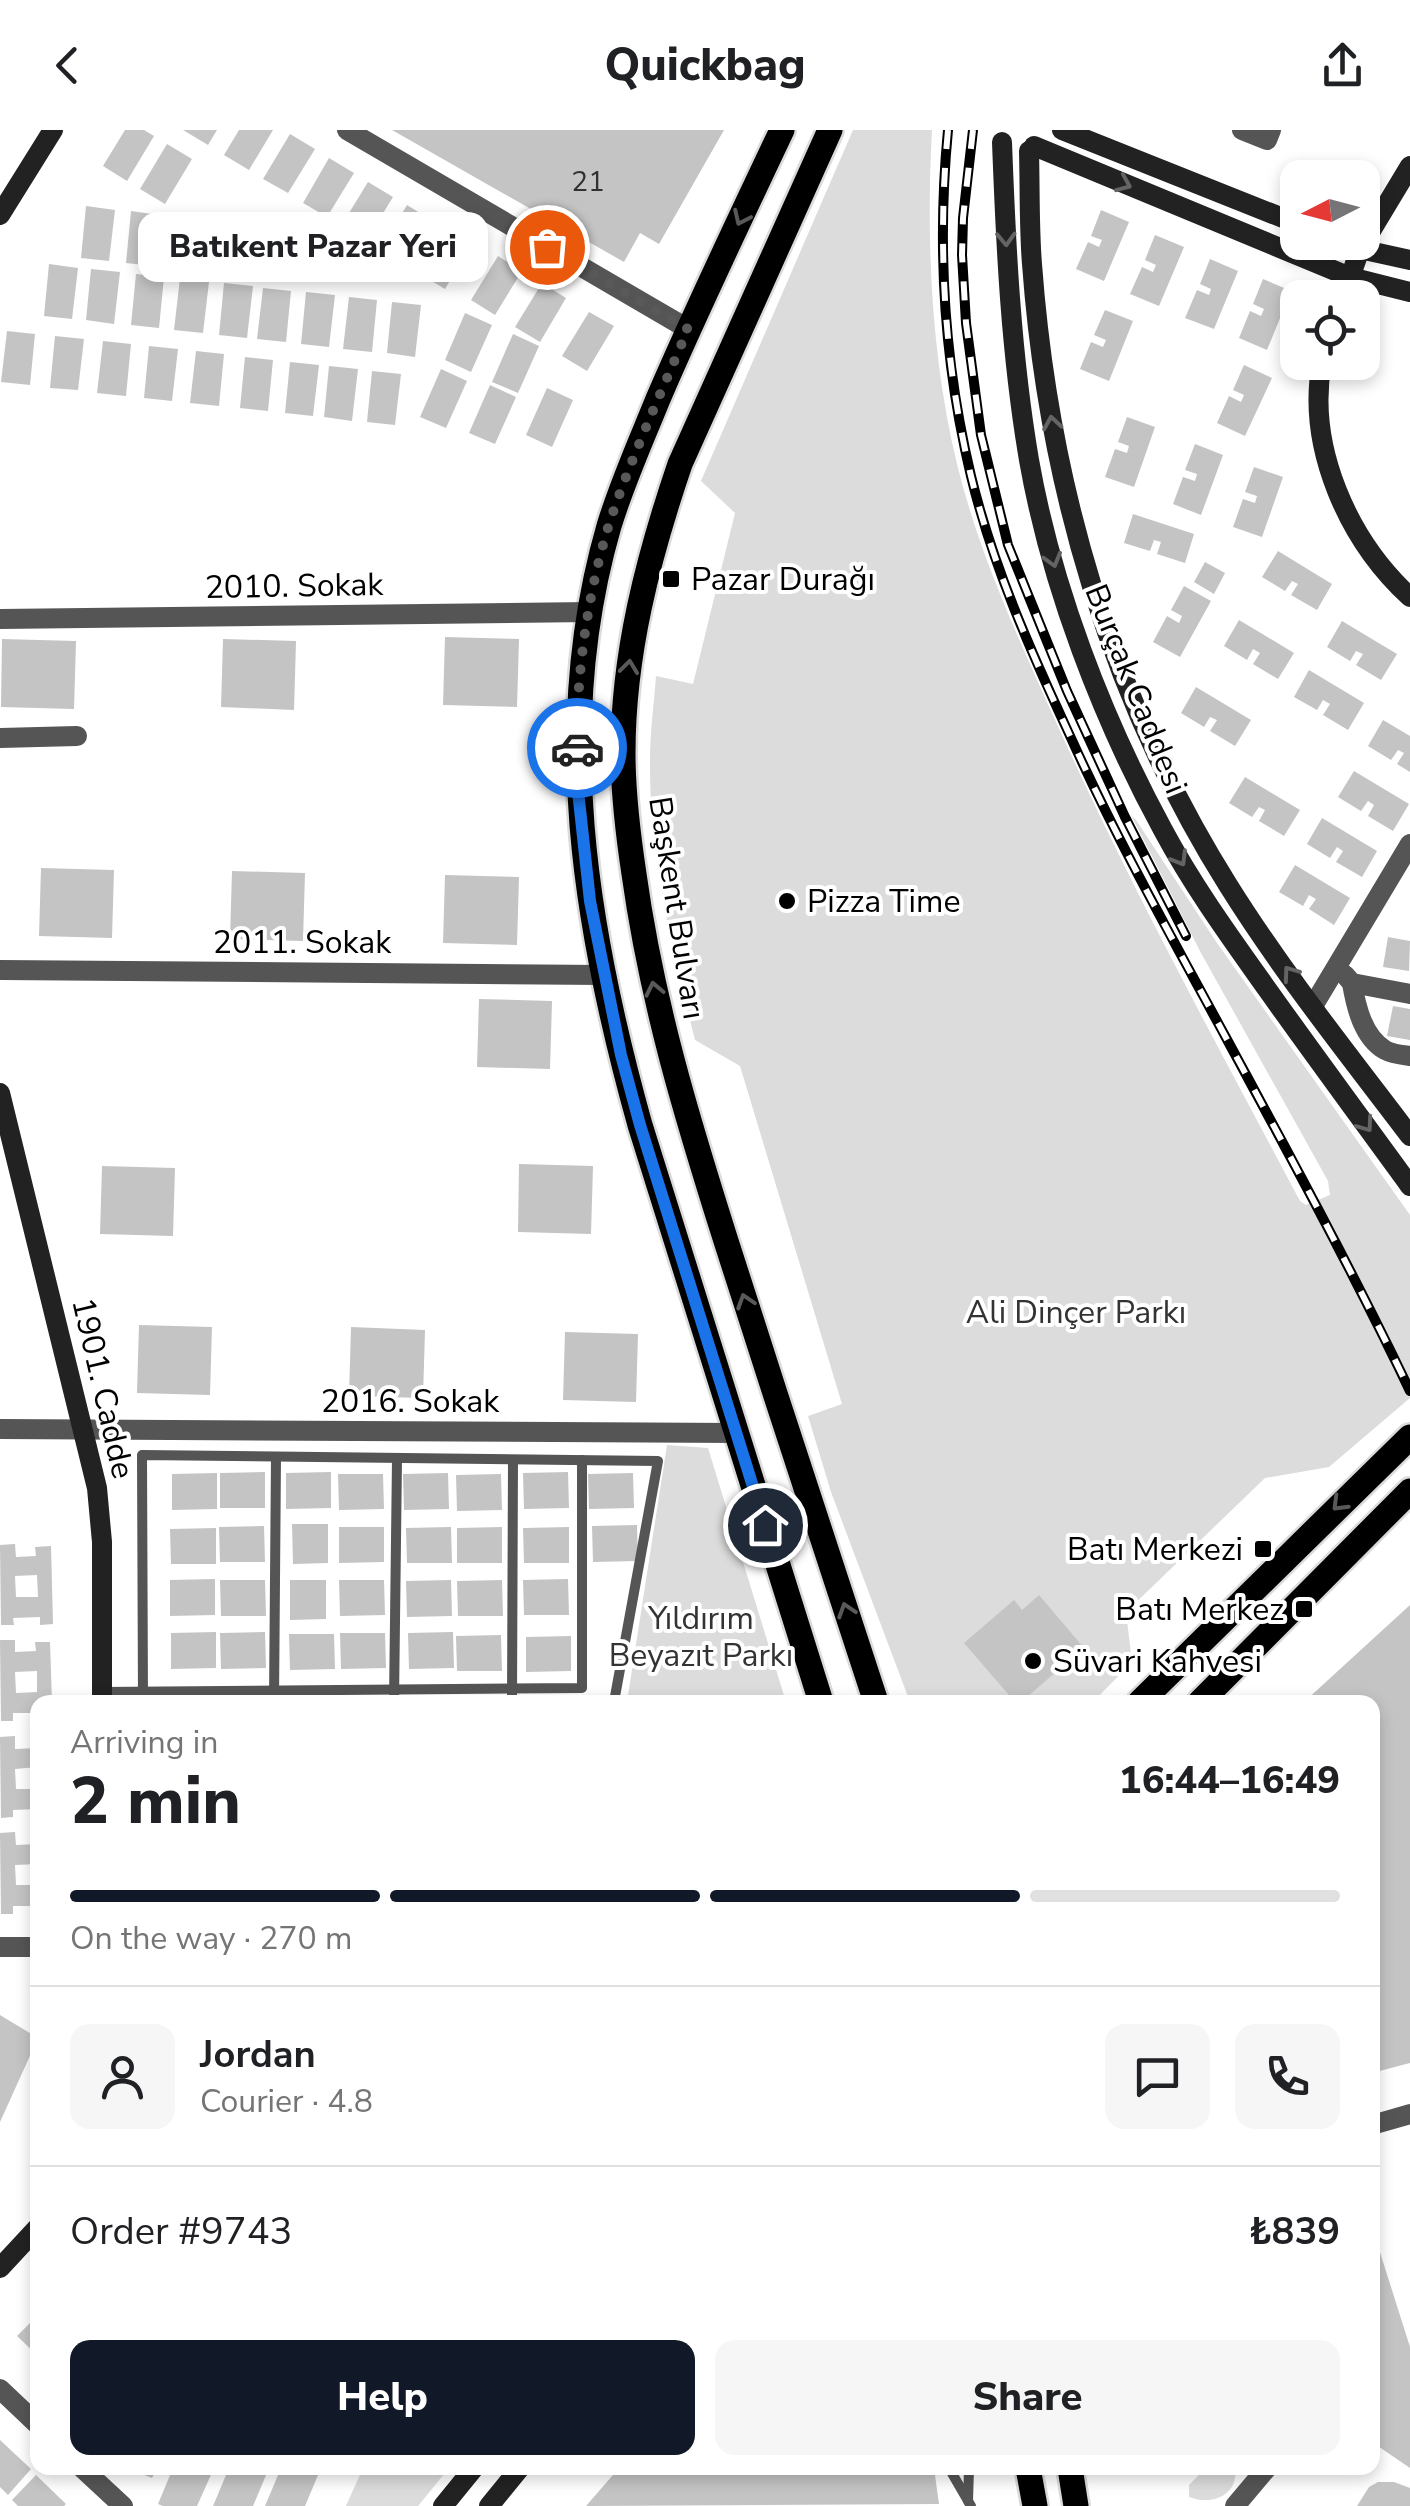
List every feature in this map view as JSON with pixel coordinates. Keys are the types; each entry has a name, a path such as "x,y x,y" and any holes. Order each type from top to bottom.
{"main road":[{"path":"782,130 688,329 628,470 610,524 590,612 580,686 578,791 590,901 621,1055 819,1695"},
{"name":"Başkent Bulvarı","path":"830,130 675,478 652,552 634,628 626,692 624,798 638,901 663,1032 690,1129 874,1695"},
{"path":"1147,1695 1410,1437"},
{"path":"1207,1695 1410,1492"},
{"path":"1029,2475 1034,2506"},
{"path":"1071,2475 1076,2506"}],"street":[{"path":"3,203 53,130"},
{"path":"347,130 688,329"},
{"path":"1062,130 1280,217"},
{"path":"1242,130 1267,140 1271,130"},
{"path":"1002,136 1011,151 1016,153 1034,142 1330,280"},
{"name":"Burçak Caddesi","path":"1002,136 1006,261 1029,461 1053,560 1093,676 1142,790 1184,867 1410,1186"},
{"name":"Burçak Caddesi","path":"1034,142 1032,263 1046,384 1065,491 1092,590 1142,718 1228,886 1410,1136"},
{"path":"1380,208 1410,166"},
{"path":"1380,253 1410,260"},
{"path":"1380,290 1410,292"},
{"path":"1319,380 1320,416 1328,463 1339,496 1360,537 1410,597"},
{"name":"2010. Sokak","path":"0,619 590,612"},
{"path":"0,738 77,736"},
{"path":"1313,1006 1410,844"},
{"path":"1337,966 1352,983 1368,1032 1388,1052 1410,1056"},
{"name":"2011. Sokak","path":"0,970 603,975"},
{"path":"1352,983 1410,994"},
{"name":"1901. Cadde","path":"0,1093 101,1514 102,1695"},
{"name":"2016. Sokak","path":"0,1428 737,1433"},
{"path":"0,1947 30,1947"},
{"path":"1380,2122 1410,2114"},
{"path":"0,2268 30,2236"},
{"path":"0,2389 30,2417"},
{"path":"90,2475 123,2506"},
{"path":"443,2506 468,2475"},
{"path":"489,2506 514,2475"},
{"path":"1235,2506 1261,2475"}],"lane":[{"path":"143,1695 142,1455 658,1460 615,1695"},
{"path":"274,1695 276,1457"},
{"path":"394,1695 396,1459"},
{"path":"512,1695 513,1460"},
{"path":"294,1695 582,1688 582,1460"},
{"path":"953,2475 969,2504"},
{"path":"969,2475 969,2504"}],"green space":[{"name":"Ali Dinçer Parkı","path":"853,130 932,130 930,257 936,343 949,427 977,533 1042,691 1174,964 1300,1201 1306,1205 1330,1195 1328,1181 1201,953 1131,815 1410,1215 1410,1398 1329,1467 1265,1478 1126,1612 1132,1662 1100,1695 907,1695 831,1492 808,1416 842,1404 740,1066 695,1040 670,937 653,831 650,760 656,676 693,684 735,513 701,481"},
{"name":"Yıldırım Beyazıt Parkı","path":"667,1445 708,1448 784,1695 628,1695"},
{"path":"360,2475 443,2475 418,2506 346,2506"},
{"path":"1199,2475 1235,2475 1228,2491 1215,2499 1189,2497 1189,2485"}],"building":[{"path":"125,130 144,130 154,136 127,181 103,166"},
{"path":"183,130 217,130 208,145"},
{"path":"239,130 273,130 249,170 224,155"},
{"path":"392,130 724,130 659,244 640,233 624,262"},
{"path":"290,134 315,149 288,193 263,179"},
{"path":"167,144 192,159 165,204 140,189"},
{"path":"329,158 354,173 327,217 303,203"},
{"path":"368,182 393,197 366,241 341,226"},
{"path":"407,205 431,220 405,265 380,250"},
{"path":"86,206 115,210 109,261 81,258"},
{"path":"1101,210 1129,222 1104,281 1076,269 1088,242 1099,247 1102,240 1091,236"},
{"path":"131,211 159,215 154,266 126,263"},
{"path":"175,216 203,219 198,271 169,268"},
{"path":"217,221 246,224 240,275 212,273"},
{"path":"262,226 290,229 285,280 256,277"},
{"path":"447,230 471,245 445,289 420,274"},
{"path":"1155,235 1184,247 1159,306 1130,294 1142,267 1153,272 1156,265 1145,260"},
{"path":"498,256 522,271 495,315 471,300"},
{"path":"1210,259 1238,271 1214,329 1185,318 1197,290 1209,295 1211,289 1200,284"},
{"path":"49,264 78,268 72,319 44,316"},
{"path":"91,269 120,272 114,324 86,320"},
{"path":"136,274 164,277 159,328 131,325"},
{"path":"180,278 209,282 203,333 174,330"},
{"path":"1263,279 1280,286 1280,318 1267,350 1239,338 1250,311 1261,316 1264,309 1253,304"},
{"path":"224,283 253,286 247,338 219,335"},
{"path":"542,283 566,298 540,342 515,327"},
{"path":"263,288 291,291 286,342 257,339"},
{"path":"306,292 335,295 329,347 301,344"},
{"path":"349,297 377,300 372,352 343,349"},
{"path":"392,302 421,305 415,357 387,353"},
{"path":"1105,310 1133,321 1109,381 1080,369 1091,342 1103,347 1106,340 1094,335"},
{"path":"589,312 614,326 587,371 562,356"},
{"path":"465,313 492,325 471,372 445,360"},
{"path":"7,331 35,334 30,385 1,382"},
{"path":"513,334 539,346 518,393 492,382"},
{"path":"55,336 84,339 78,390 50,388"},
{"path":"103,341 131,344 126,396 97,393"},
{"path":"149,346 178,349 172,401 144,398"},
{"path":"196,351 224,354 219,406 190,403"},
{"path":"245,357 273,360 268,411 240,408"},
{"path":"290,362 319,365 313,416 285,413"},
{"path":"1244,365 1272,378 1245,436 1217,423 1229,396 1241,402 1244,395 1233,390"},
{"path":"329,366 358,369 352,421 324,417"},
{"path":"441,369 467,381 446,428 420,417"},
{"path":"372,371 401,374 395,425 367,422"},
{"path":"490,385 516,397 495,444 469,433"},
{"path":"547,388 573,400 552,447 526,435"},
{"path":"1127,417 1155,427 1134,487 1105,477 1115,449 1127,453 1129,446 1118,442"},
{"path":"1195,444 1223,455 1201,515 1173,504 1183,477 1195,481 1197,474 1185,470"},
{"path":"1254,467 1283,477 1262,537 1233,527 1243,499 1255,503 1257,496 1245,492"},
{"path":"1133,514 1194,534 1185,563 1157,554 1161,542 1154,540 1150,551 1124,543"},
{"path":"1278,551 1332,584 1317,610 1291,595 1298,584 1292,581 1285,591 1262,577"},
{"path":"1205,562 1225,573 1214,594 1194,582"},
{"path":"1184,586 1211,601 1180,657 1153,642 1167,616 1179,623 1182,616 1171,610"},
{"path":"1239,620 1294,653 1278,679 1253,664 1260,653 1253,649 1247,660 1224,646"},
{"path":"1342,621 1397,654 1381,680 1356,665 1363,654 1356,651 1350,661 1327,647"},
{"path":"445,637 519,639 517,707 443,705"},
{"path":"2,639 76,641 74,709 1,707"},
{"path":"223,639 296,641 294,710 221,707"},
{"path":"1309,670 1364,703 1348,730 1323,715 1330,704 1323,700 1317,710 1294,697"},
{"path":"1196,687 1251,720 1235,746 1210,731 1217,720 1210,717 1204,727 1181,713"},
{"path":"1383,720 1410,736 1410,772 1397,764 1404,753 1398,750 1391,760 1368,746"},
{"path":"1354,771 1409,804 1393,831 1368,816 1374,805 1368,801 1361,811 1338,797"},
{"path":"1245,777 1300,810 1284,836 1259,821 1265,810 1259,807 1252,817 1229,803"},
{"path":"1322,818 1377,851 1362,877 1336,862 1343,851 1337,847 1330,858 1307,844"},
{"path":"1295,865 1350,898 1334,925 1309,909 1316,899 1309,895 1303,906 1279,892"},
{"path":"41,868 114,870 112,938 39,936"},
{"path":"232,871 305,873 303,941 230,939"},
{"path":"445,875 519,877 517,945 443,943"},
{"path":"1388,937 1410,941 1409,971 1383,967"},
{"path":"479,999 552,1001 550,1069 477,1067"},
{"path":"1393,1006 1410,1009 1410,1040 1387,1036"},
{"path":"519,1164 593,1166 591,1234 518,1232"},
{"path":"102,1166 175,1168 173,1236 100,1234"},
{"path":"139,1325 212,1327 210,1395 137,1393"},
{"path":"351,1327 425,1330 423,1398 349,1396"},
{"path":"565,1332 638,1334 636,1402 563,1400"},
{"path":"265,1472 265,1508 220,1508 220,1473"},
{"path":"331,1472 331,1508 286,1509 286,1473"},
{"path":"568,1472 569,1508 524,1509 523,1473"},
{"path":"217,1473 217,1509 172,1510 172,1474"},
{"path":"448,1473 449,1509 404,1510 403,1474"},
{"path":"633,1473 634,1508 589,1509 588,1474"},
{"path":"338,1474 383,1474 384,1509 339,1510"},
{"path":"501,1474 502,1510 457,1511 456,1475"},
{"path":"292,1524 328,1524 328,1563 293,1564"},
{"path":"637,1525 638,1561 593,1562 592,1526"},
{"path":"264,1526 265,1562 220,1562 219,1527"},
{"path":"339,1527 384,1527 384,1562 339,1563"},
{"path":"451,1527 452,1563 407,1563 406,1528"},
{"path":"502,1527 502,1563 457,1563 457,1528"},
{"path":"569,1527 569,1563 524,1563 523,1528"},
{"path":"216,1528 216,1564 171,1564 170,1529"},
{"path":"15,1544 16,1557 36,1556 35,1547 51,1546 53,1624 40,1625 40,1617 13,1618 14,1625 1,1625 0,1545","holes":["37,1575 38,1597 16,1597 15,1576"]},
{"path":"215,1579 215,1615 170,1616 170,1580"},
{"path":"568,1579 569,1615 524,1615 523,1580"},
{"path":"220,1580 265,1580 266,1616 221,1616"},
{"path":"290,1580 326,1580 326,1619 290,1620"},
{"path":"339,1580 384,1580 385,1615 340,1616"},
{"path":"451,1580 452,1616 407,1617 406,1581"},
{"path":"502,1580 503,1616 458,1616 457,1581"},
{"path":"1039,1595 1084,1648 1029,1695 1009,1695 964,1643 1014,1600 1022,1610"},
{"path":"1410,1605 1410,2063 1380,2071 1380,1695 1312,1695"},
{"path":"216,1632 216,1668 171,1669 171,1633"},
{"path":"265,1632 266,1668 221,1669 220,1633"},
{"path":"453,1632 454,1668 409,1669 408,1633"},
{"path":"340,1633 385,1633 386,1668 341,1669"},
{"path":"289,1634 334,1634 335,1669 290,1670"},
{"path":"501,1635 502,1671 457,1671 456,1636"},
{"path":"571,1636 571,1671 526,1672 526,1637"},
{"path":"0,1640 15,1640 15,1652 36,1651 35,1642 50,1642 52,1695 30,1695 30,1713 13,1713 13,1721 1,1721","holes":["37,1671 37,1692 16,1693 15,1672"]},
{"path":"15,1736 15,1749 30,1748 30,1768 15,1769 16,1789 30,1789 30,1809 13,1810 13,1817 1,1818 0,1737"},
{"path":"15,1832 16,1845 30,1844 30,1864 15,1865 16,1885 30,1885 30,1906 13,1906 13,1914 1,1914 0,1833"},
{"path":"0,2015 30,2033 30,2056 0,2122"},
{"path":"1380,2252 1410,2347 1410,2468 1380,2447"},
{"path":"30,2323 30,2348 17,2336"},
{"path":"0,2440 30,2470 8,2495 0,2487"},
{"path":"36,2475 64,2506 18,2506 12,2500"},
{"path":"170,2475 211,2475 197,2506 158,2504"},
{"path":"226,2475 266,2475 253,2506 213,2506"},
{"path":"278,2475 318,2475 305,2506 265,2506"},
{"path":"613,2475 935,2475 939,2504 586,2506"},
{"path":"1378,2482 1410,2488 1410,2506 1357,2506 1369,2487"}],"railway":[{"path":"948,130 943,260 954,390 971,476 1002,577 1107,814 1319,1211 1410,1391"},
{"path":"973,130 963,218 966,323 981,435 1008,545 1067,691 1186,936"}],"way so far":[{"path":"547,247 688,329 628,470 599,565 580,676 577,748"}],"place":[{"name":"Batıkent Pazar Yeri","path":"547,247"},
{"name":"Pazar Durağı","path":"671,579"},
{"name":"Pizza Time","path":"787,901"},
{"name":"Batı Merkezi","path":"1263,1549"},
{"name":"Batı Merkez","path":"1304,1609"},
{"name":"Süvari Kahvesi","path":"1033,1661"}],"route":[{"path":"577,748 590,901 621,1055 765,1525"}]}
